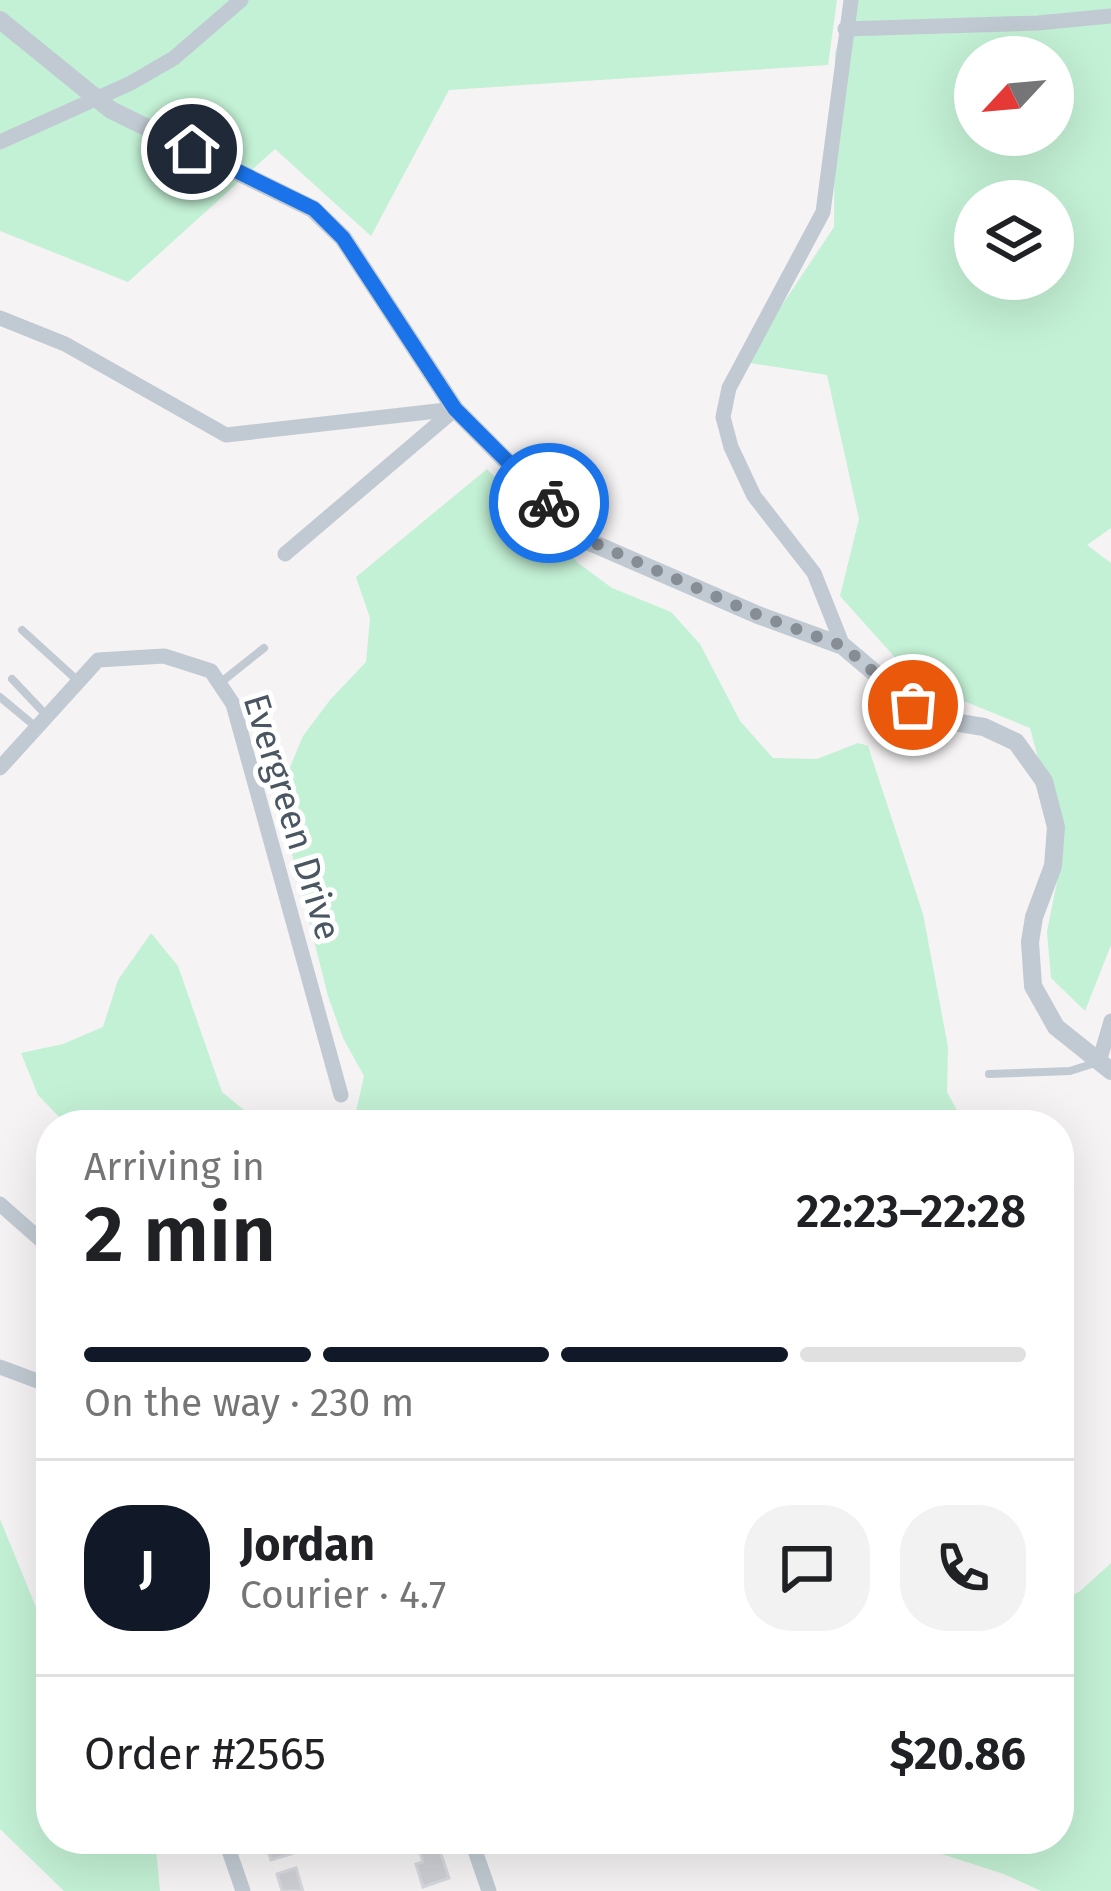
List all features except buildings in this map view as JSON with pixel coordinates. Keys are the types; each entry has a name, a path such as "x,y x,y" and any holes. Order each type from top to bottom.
{"street":[{"path":"0,142 130,83 173,58 241,0"},
{"path":"843,646 814,573 754,496 730,447 723,417 729,388 823,212 851,0"},
{"path":"845,29 1111,16"},
{"path":"0,20 111,110 314,209 343,238 455,409 585,539 758,615 843,646 913,705 1016,742 1044,781 1056,827 1053,866 1034,917 1029,965 1041,1006 1056,1028 1105,1066"},
{"path":"0,318 65,344 226,435 455,409"},
{"path":"285,554 455,409"},
{"name":"Evergreen Drive","path":"0,768 98,660 164,656 211,671 233,704 341,1095"},
{"path":"1105,1066 1111,1022"},
{"path":"0,1204 36,1236"},
{"path":"0,1367 36,1380"},
{"path":"230,1854 243,1891"},
{"path":"475,1854 489,1891"}],"lane":[{"path":"22,630 78,681"},
{"path":"219,684 264,648"},
{"path":"12,679 42,721"},
{"path":"0,697 42,721"},
{"path":"989,1074 1105,1066"}],"green space":[{"path":"0,0 837,0 828,65 449,90 371,236 275,149 128,282 0,231"},
{"path":"851,0 1111,0 1111,528 1087,545 1111,563 1111,945 1085,1011 1051,978 1047,932 1063,851 1030,728 917,682 840,596 859,519 827,375 744,362 834,227 835,53"},
{"path":"487,469 578,563 612,588 671,612 700,644 740,721 773,758 817,759 858,743 868,746 923,914 948,1047 947,1092 957,1110 356,1110 364,1076 328,996 284,822 286,777 303,736 366,662 370,618 356,577"},
{"path":"151,933 178,966 222,1092 244,1110 52,1110 38,1095 21,1053 63,1044 103,1027 118,980"},
{"path":"0,1519 36,1607 36,1854 156,1854 160,1891 64,1891 0,1829"},
{"path":"1111,1563 1111,1891 1041,1891 941,1854 1074,1854 1074,1594"}],"way so far":[{"path":"549,503 585,539 758,615 843,646 913,705"}],"route":[{"path":"192,149 314,209 343,238 455,409 549,503"}]}
